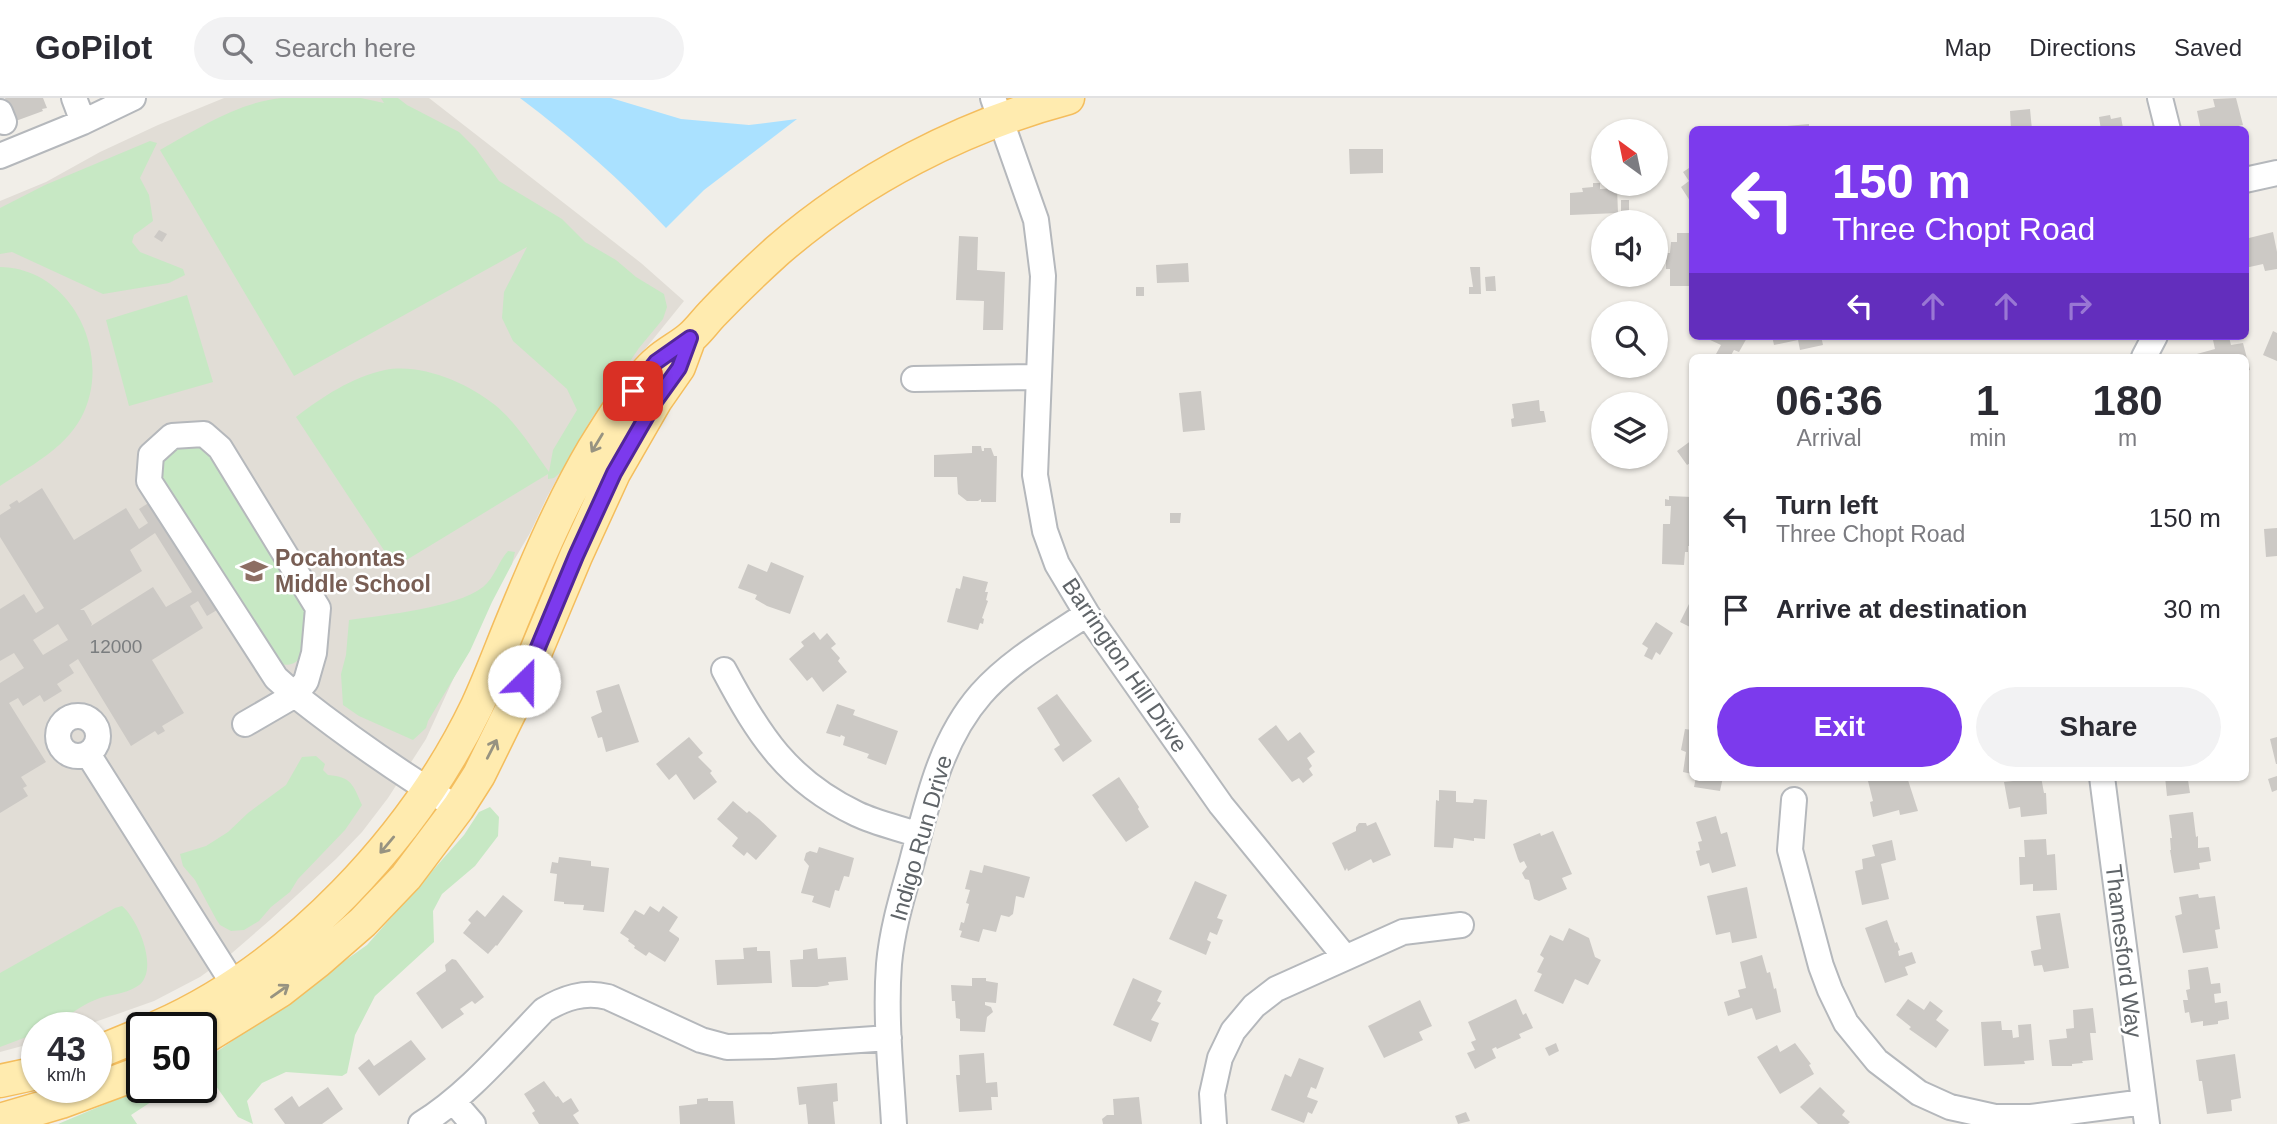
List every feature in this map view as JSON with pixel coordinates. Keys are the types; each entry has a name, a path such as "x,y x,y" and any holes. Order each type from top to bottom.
{"main road":[{"path":"217,1024 242,998 277,953 322,914 385,848 429,791 477,706 545,543 583,467 611,422 656,362 690,338 741,283 812,223 883,176 941,145 997,109 1068,98"},
{"path":"201,1012 242,998 317,962 363,922 406,877 458,808 479,775 513,706 614,473 656,400 679,368 690,338"},
{"path":"0,1082 21,1077"},
{"path":"0,1120 61,1102 126,1078"}],"street":[{"path":"74,98 83,122"},
{"path":"0,156 133,98"},
{"path":"2160,98 2167,126"},
{"name":"Barrington Hill Drive","path":"997,109 1036,220 1043,276 1035,475 1045,531 1057,564 1087,614 1221,805 1345,957"},
{"path":"2249,179 2277,173"},
{"path":"914,379 1038,377"},
{"path":"244,724 295,695 306,681 314,653 318,608 220,448 204,434 172,436 151,455 149,481 276,678 295,695 346,735 458,808"},
{"name":"Indigo Run Drive","path":"894,1124 889,962 896,921 943,755 962,718 994,680 1087,614"},
{"path":"724,670 763,738 794,772 826,797 859,815 919,835"},
{"path":"88,754 242,998"},
{"name":"Thamesford Way","path":"2103,781 2146,1113"},
{"path":"1794,800 1790,850 1821,966 1846,1023 1877,1061 1919,1093 1950,1107 1995,1116 2146,1113"},
{"path":"1214,1124 1212,1094 1215,1074 1225,1045 1254,1006 1276,989 1403,932 1461,925"},
{"path":"421,1124 481,1076 544,1010 555,1003 585,994 608,997 701,1040 727,1046 773,1046 890,1038"},
{"path":"453,1101 473,1124"}],"shaded area":[{"name":"Pocahontas Middle School","path":"224,98 429,98 641,263 684,301 620,380 579,439 530,533 485,609 426,739 388,798 362,832 270,920 200,977 154,1001 112,1016 112,1012 21,1012 21,1046 0,1052 0,201 46,182 100,152"}],"green space":[{"path":"281,98 361,98 384,103 381,98 398,98 459,132 476,149 499,181 562,219 585,242 664,294 667,307 663,319 639,348 591,419 563,470 554,478 548,479 548,474 395,567 296,417 316,402 361,377 385,370 414,369 429,372 458,382 495,405 518,428 549,472 553,450 577,410 567,389 513,341 502,318 504,292 527,247 294,376 160,150 233,111"},
{"path":"150,141 157,143 140,178 149,195 153,221 134,235 132,242 140,252 183,269 185,275 169,283 103,294 12,252 0,254 0,208 45,185"},
{"path":"0,267 26,271 48,282 66,299 80,320 89,344 93,369 90,394 74,429 45,457 0,486"},
{"path":"187,295 213,382 129,406 106,320"},
{"path":"195,444 209,455 307,610 306,643 302,655 294,663 278,664 156,470 168,448"},
{"path":"508,551 515,552 512,564 470,651 426,728 413,740 359,716 343,705 341,674 346,655 349,620 419,610 471,594 487,583"},
{"path":"316,756 325,764 323,770 328,775 351,783 362,805 345,830 298,879 290,892 259,921 244,930 231,931 220,925 216,919 195,880 183,866 180,854 206,846 228,832 248,813 286,785 302,757"},
{"path":"490,807 499,817 498,836 475,866 442,894 433,911 434,942 375,996 355,1035 347,1073 342,1076 286,1072 262,1083 247,1101 253,1124 238,1117 217,1087 217,1052 367,945 464,835 479,812"},
{"path":"122,906 129,913 140,934 147,959 147,971 143,980 131,990 87,1003 74,1012 21,1012 21,1039 0,1047 0,973"},
{"path":"126,1095 126,1103 149,1103 131,1115 137,1124 58,1124 112,1103"}],"water":[{"path":"520,98 611,98 681,119 749,125 797,119 704,190 666,228 596,160"}],"building":[{"path":"5,98 43,98 47,108 13,122"},
{"path":"2236,98 2243,125 2200,126 2197,111 2215,107 2213,99"},
{"path":"2030,109 2032,126 2011,126 2010,111"},
{"path":"2099,117 2121,117 2123,126 2100,126"},
{"path":"1349,149 1383,149 1383,173 1350,174"},
{"path":"1689,168 1689,181 1683,172"},
{"path":"1689,181 1689,199 1681,187"},
{"path":"1591,187 1591,196 1617,196 1618,210 1591,210 1591,214 1570,215 1570,193 1583,192 1582,188"},
{"path":"1621,200 1629,200 1629,210 1621,210"},
{"path":"159,230 167,234 162,242 154,237"},
{"path":"2273,232 2277,269 2265,271 2263,264 2249,267 2249,238"},
{"path":"1677,233 1689,233 1689,286 1670,286 1668,253 1671,242 1677,242"},
{"path":"959,236 978,237 977,270 1005,272 1003,330 983,330 984,301 956,300"},
{"path":"1188,263 1189,282 1157,283 1156,265"},
{"path":"1470,267 1480,267 1481,294 1469,294 1469,287 1473,287"},
{"path":"1495,276 1496,291 1486,291 1485,277"},
{"path":"1136,287 1144,287 1144,296 1136,296"},
{"path":"2273,331 2277,333 2277,361 2263,355"},
{"path":"1710,340 1746,340 1739,352 1734,350 1732,354 1716,354 1721,345"},
{"path":"1773,340 1798,340 1774,345"},
{"path":"1798,340 1822,340 1823,345 1800,350"},
{"path":"2213,340 2230,340 2231,345 2243,343 2246,354 2197,354 2215,349"},
{"path":"1201,391 1205,430 1183,432 1179,393"},
{"path":"1539,400 1540,411 1544,411 1546,422 1512,427 1512,404"},
{"path":"1689,442 1689,464 1687,465 1677,451"},
{"path":"972,446 981,446 982,451 984,448 991,448 994,456 997,456 996,502 981,502 981,499 967,501 958,494 957,477 934,477 934,455 972,453"},
{"path":"42,488 74,540 126,508 139,529 148,523 139,509 150,502 217,610 207,616 198,601 190,606 203,628 152,660 184,713 162,726 165,731 158,735 155,731 131,746 78,659 69,665 74,673 57,684 62,691 44,702 40,695 23,706 18,698 9,703 46,762 21,777 27,786 23,788 28,796 0,813 0,683 24,668 14,653 0,661 0,609 24,594 36,613 44,608 0,537 0,515 11,508 9,505 17,500 19,503","holes":["155,533 192,592 166,607 153,587 91,626 84,610 80,610 142,571 130,550","58,624 68,640 43,655 33,640"]},
{"path":"1669,496 1689,497 1689,546 1688,552 1685,552 1684,565 1662,564 1663,524 1670,524 1671,506 1665,506 1665,499 1669,500"},
{"path":"1170,513 1181,513 1180,523 1170,523"},
{"path":"2277,528 2277,556 2266,557 2264,529"},
{"path":"771,562 804,576 790,614 767,606 755,599 757,595 738,588 748,564 767,572"},
{"path":"963,576 988,582 985,592 988,592 988,601 982,618 983,624 980,623 978,630 947,622 956,588 960,589"},
{"path":"1689,604 1689,626 1680,622"},
{"path":"1656,622 1673,633 1660,655 1656,652 1652,660 1644,656 1648,648 1642,644"},
{"path":"814,632 820,640 827,633 836,644 831,648 847,672 823,692 812,677 807,681 789,659 804,646 801,642"},
{"path":"619,684 639,742 606,752 602,737 598,738 591,717 602,712 596,691"},
{"path":"1057,694 1092,741 1063,762 1054,749 1060,745 1037,708"},
{"path":"837,704 855,710 853,715 898,731 886,765 867,758 869,754 843,745 845,737 826,733"},
{"path":"1276,725 1288,741 1300,732 1315,752 1307,758 1313,775 1303,783 1299,778 1292,782 1258,739"},
{"path":"1685,729 1689,730 1689,773 1683,772 1686,752 1681,750"},
{"path":"689,737 703,753 698,757 712,771 710,773 717,782 694,800 676,774 669,780 656,764"},
{"path":"2277,737 2277,764 2276,764 2270,739"},
{"path":"2277,776 2277,790 2272,792 2268,779"},
{"path":"1119,777 1149,827 1126,842 1092,795"},
{"path":"1695,781 1722,781 1720,791 1694,787"},
{"path":"1868,781 1908,781 1918,811 1900,815 1899,810 1873,817 1870,802 1873,801"},
{"path":"2042,781 2046,793 2047,814 2021,817 2020,807 2009,809 2004,782"},
{"path":"2165,781 2188,781 2190,793 2167,796"},
{"path":"1439,790 1456,791 1456,802 1487,800 1485,839 1474,838 1474,841 1454,838 1453,848 1434,847 1436,800 1439,801"},
{"path":"733,801 747,813 749,811 777,836 756,860 747,852 744,856 732,846 738,838 717,819"},
{"path":"2193,812 2198,848 2209,847 2211,861 2199,863 2200,869 2174,873 2169,815"},
{"path":"1716,816 1721,834 1727,832 1736,866 1712,873 1709,863 1700,866 1696,851 1700,850 1698,842 1702,841 1696,822"},
{"path":"1376,822 1391,855 1373,863 1371,859 1345,871 1332,843 1356,831 1359,823 1366,823 1367,826"},
{"path":"1553,831 1572,874 1562,878 1567,889 1539,901 1534,899 1529,880 1525,879 1522,873 1527,867 1524,861 1520,863 1513,844 1540,833 1541,836"},
{"path":"2046,839 2047,855 2055,854 2057,890 2033,891 2033,884 2020,885 2019,857 2025,857 2024,840"},
{"path":"1892,840 1896,860 1881,864 1889,899 1862,905 1855,871 1863,869 1862,859 1875,856 1872,845"},
{"path":"819,847 854,858 849,877 844,876 839,891 835,890 830,908 812,902 814,896 801,893 809,866 804,860 806,853 817,853"},
{"path":"559,857 591,861 591,866 609,868 604,912 583,910 584,905 554,901 557,874 550,873 552,862 558,863"},
{"path":"984,865 1030,877 1024,898 1016,896 1013,914 1009,917 1001,915 996,932 983,929 979,942 960,937 962,931 959,930 961,922 964,923 969,904 966,903 970,890 965,889 970,870 982,873"},
{"path":"1195,881 1227,895 1217,918 1223,920 1217,935 1210,932 1207,940 1211,942 1206,955 1169,939"},
{"path":"1747,887 1757,938 1732,943 1730,932 1716,935 1707,896"},
{"path":"2198,894 2199,898 2215,896 2220,929 2215,930 2218,948 2183,953 2175,916 2182,914 2179,897"},
{"path":"503,895 523,911 488,954 463,933 471,923 468,920 477,910 485,917"},
{"path":"650,906 659,912 663,906 678,917 669,931 679,940 665,962 649,952 646,956 620,933 635,910 644,915"},
{"path":"2060,913 2069,968 2044,972 2042,965 2034,966 2031,951 2041,949 2036,916"},
{"path":"1887,920 1900,950 1899,956 1912,952 1916,963 1905,967 1908,975 1885,983 1865,928"},
{"path":"1569,928 1589,938 1595,957 1601,960 1588,985 1575,979 1563,1004 1534,991 1542,974 1537,972 1544,958 1540,955 1550,935 1563,941"},
{"path":"757,947 757,951 770,951 772,983 717,985 715,960 744,959 743,948"},
{"path":"817,948 818,959 846,957 848,980 828,982 829,985 817,987 792,987 790,960 803,959 803,950"},
{"path":"1762,955 1767,973 1770,972 1774,989 1776,988 1781,1012 1756,1020 1752,1008 1728,1016 1724,1002 1740,997 1738,990 1746,988 1740,962"},
{"path":"452,959 456,960 484,997 475,1004 472,1001 460,1009 464,1014 442,1029 416,993 446,971 445,965"},
{"path":"2208,967 2211,984 2220,983 2221,993 2214,994 2215,1003 2227,1001 2229,1019 2203,1026 2203,1021 2191,1023 2189,1012 2185,1013 2183,1000 2188,1000 2186,990 2190,989 2188,970"},
{"path":"972,978 986,978 986,981 998,983 996,1003 985,1002 993,1012 987,1017 985,1032 960,1031 960,1019 956,1018 951,985 972,986"},
{"path":"1133,978 1162,991 1157,1001 1161,1003 1151,1020 1159,1023 1151,1042 1113,1025"},
{"path":"1516,999 1533,1028 1519,1034 1521,1038 1492,1049 1496,1058 1475,1069 1467,1053 1475,1050 1471,1042 1476,1040 1468,1022"},
{"path":"1908,999 1924,1010 1930,1001 1943,1011 1936,1020 1949,1030 1936,1048 1909,1029 1911,1027 1896,1015"},
{"path":"1420,1000 1432,1026 1419,1032 1423,1040 1384,1058 1368,1026"},
{"path":"2093,1008 2096,1033 2090,1033 2093,1060 2072,1066 2052,1066 2049,1040 2067,1038 2066,1029 2074,1028 2073,1010"},
{"path":"2001,1021 2002,1030 2012,1030 2013,1038 2019,1037 2018,1025 2031,1024 2034,1060 2024,1061 2025,1064 1984,1066 1981,1022"},
{"path":"411,1040 426,1059 379,1096 358,1068 369,1059 374,1066"},
{"path":"1556,1043 1559,1051 1549,1056 1545,1048"},
{"path":"1795,1043 1811,1064 1809,1065 1814,1074 1780,1094 1757,1057 1777,1045 1780,1052"},
{"path":"984,1053 986,1083 997,1082 998,1097 991,1097 992,1110 959,1112 956,1075 960,1075 959,1055"},
{"path":"2235,1054 2241,1098 2231,1100 2232,1111 2207,1114 2196,1060"},
{"path":"1299,1058 1324,1068 1316,1089 1311,1087 1307,1097 1318,1101 1312,1114 1308,1112 1304,1123 1271,1110 1285,1074 1291,1077"},
{"path":"544,1081 563,1103 571,1098 579,1111 573,1115 579,1124 539,1124 532,1113 535,1111 524,1094"},
{"path":"837,1083 838,1101 833,1102 835,1124 808,1124 806,1104 799,1105 797,1087"},
{"path":"328,1087 343,1109 322,1124 285,1124 274,1109 292,1096 299,1107"},
{"path":"1820,1087 1845,1111 1842,1115 1850,1122 1848,1124 1818,1124 1800,1107"},
{"path":"1139,1097 1142,1124 1103,1124 1102,1119 1107,1115 1114,1115 1113,1099"},
{"path":"708,1098 708,1101 733,1101 735,1124 680,1124 679,1106 697,1104 697,1099"},
{"path":"1466,1112 1470,1121 1458,1124 1455,1116"}],"place":[{"name":"Pocahontas Middle School","path":"254,571"}],"route":[{"path":"524,681 614,473 656,400 679,368 690,338 656,362 633,391"}]}
